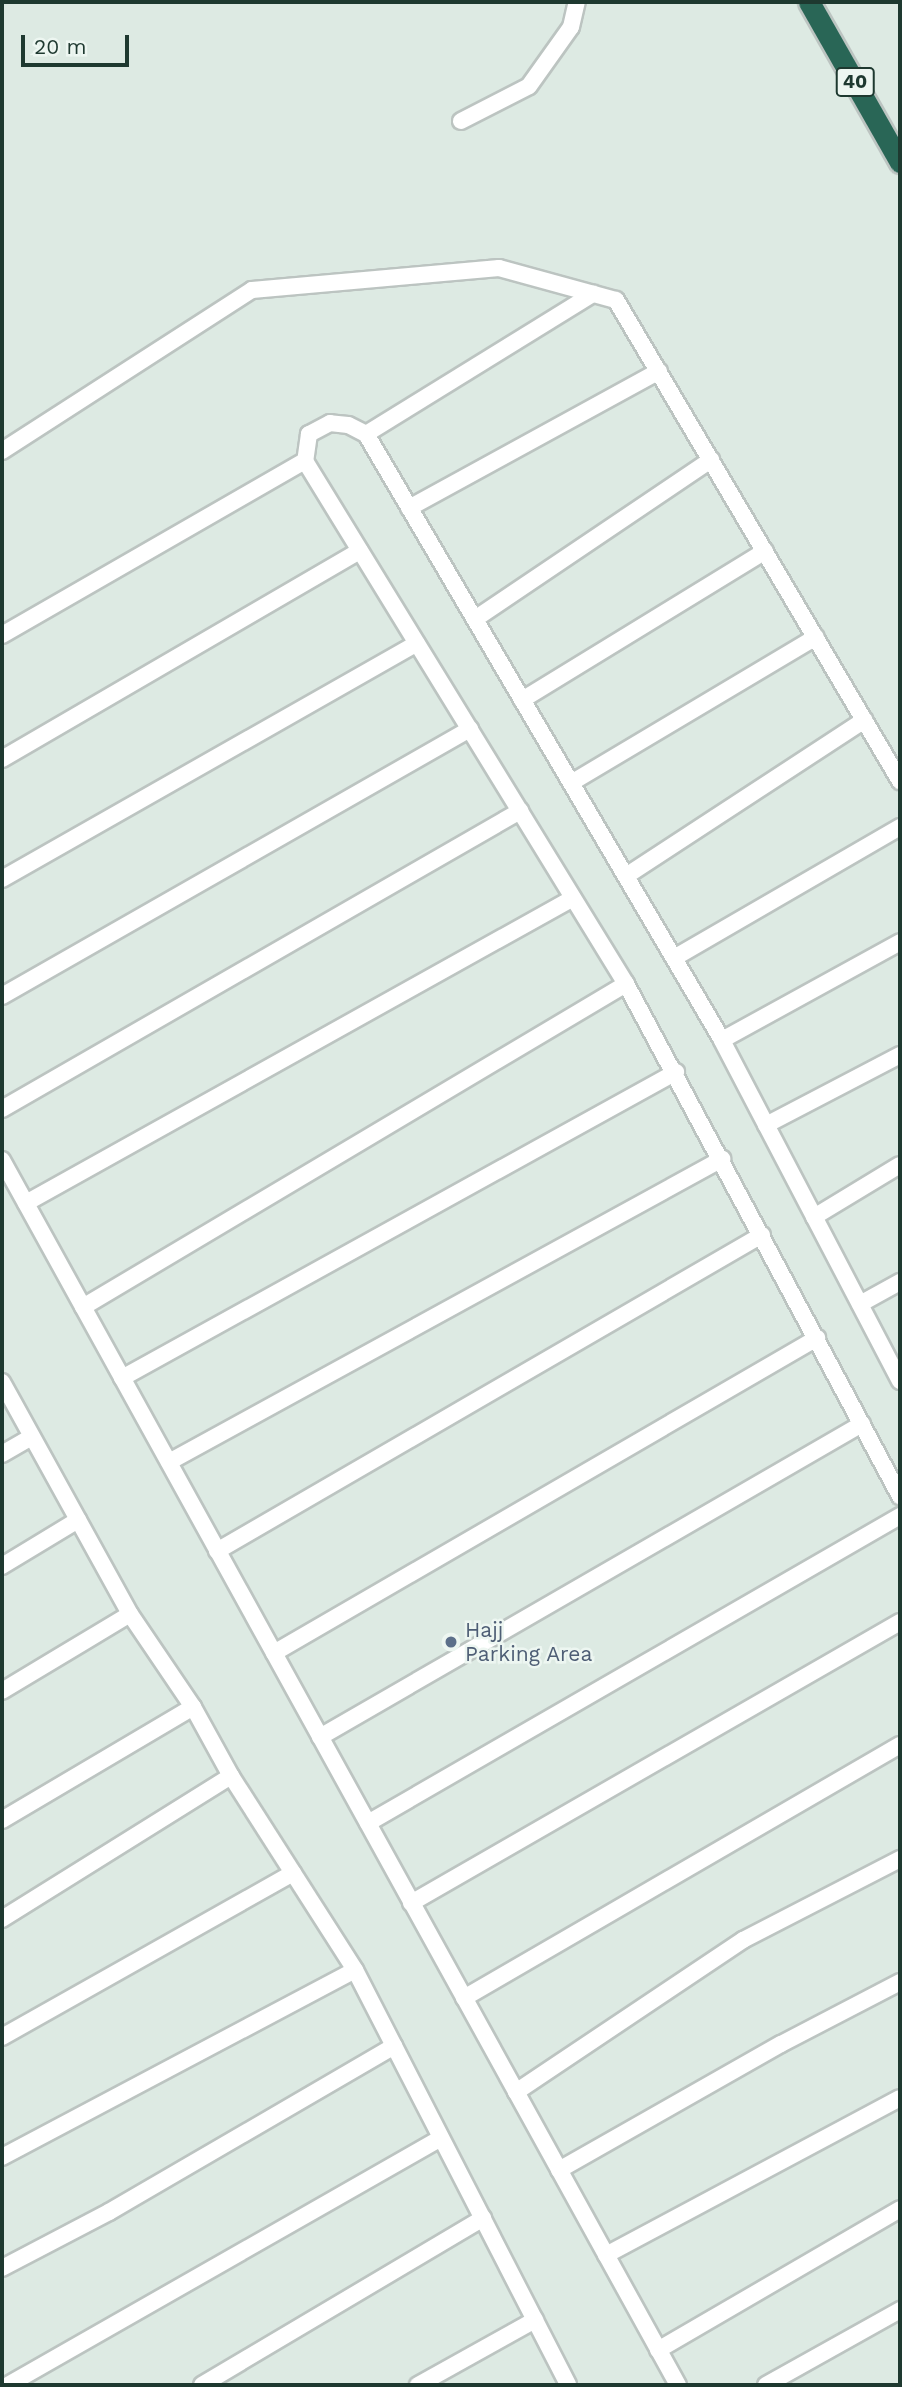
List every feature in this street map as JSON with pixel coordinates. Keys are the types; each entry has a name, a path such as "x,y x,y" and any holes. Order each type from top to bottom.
{"highway":[{"name":"40","path":"809,2 900,162"}],"lane":[{"path":"461,121 529,86 571,27 577,2"},
{"path":"2,451 252,290 499,268 616,300 900,781"},
{"path":"366,434 593,294"},
{"path":"409,508 659,371"},
{"path":"900,1381 722,1040 366,434 348,425 330,423 309,435 306,461 626,984 676,1072 900,1496"},
{"path":"475,620 711,460"},
{"path":"2,635 306,461"},
{"path":"2,759 360,551"},
{"path":"522,700 765,551"},
{"path":"571,783 816,637"},
{"path":"2,879 417,643"},
{"path":"626,876 864,720"},
{"path":"2,996 470,729"},
{"path":"2,1108 520,811"},
{"path":"674,958 900,827"},
{"path":"26,1203 573,898"},
{"path":"722,1040 900,942"},
{"path":"83,1307 626,984"},
{"path":"766,1125 900,1055"},
{"path":"122,1378 676,1072"},
{"path":"169,1462 722,1159"},
{"path":"2,1160 678,2385"},
{"path":"814,1217 900,1165"},
{"path":"217,1551 762,1235"},
{"path":"860,1304 900,1282"},
{"path":"274,1653 817,1338"},
{"path":"2,1382 130,1614 194,1707 230,1776 355,1970 568,2385"},
{"path":"320,1737 862,1424"},
{"path":"2,1454 32,1437"},
{"path":"368,1823 900,1516"},
{"path":"2,1566 78,1520"},
{"path":"2,1691 130,1614"},
{"path":"411,1903 900,1622"},
{"path":"2,1820 194,1707"},
{"path":"464,1997 900,1745"},
{"path":"2,1919 230,1776"},
{"path":"516,2092 743,1940 900,1859"},
{"path":"2,2037 293,1873"},
{"path":"2,2157 355,1970"},
{"path":"559,2171 781,2044 900,1982"},
{"path":"2,2268 109,2212 394,2046"},
{"path":"606,2255 900,2098"},
{"path":"8,2385 441,2138"},
{"path":"659,2350 900,2209"},
{"path":"202,2385 483,2218"},
{"path":"766,2385 900,2310"},
{"path":"418,2385 535,2320"}],"place":[{"name":"Hajj Parking Area","path":"451,1642"}]}
